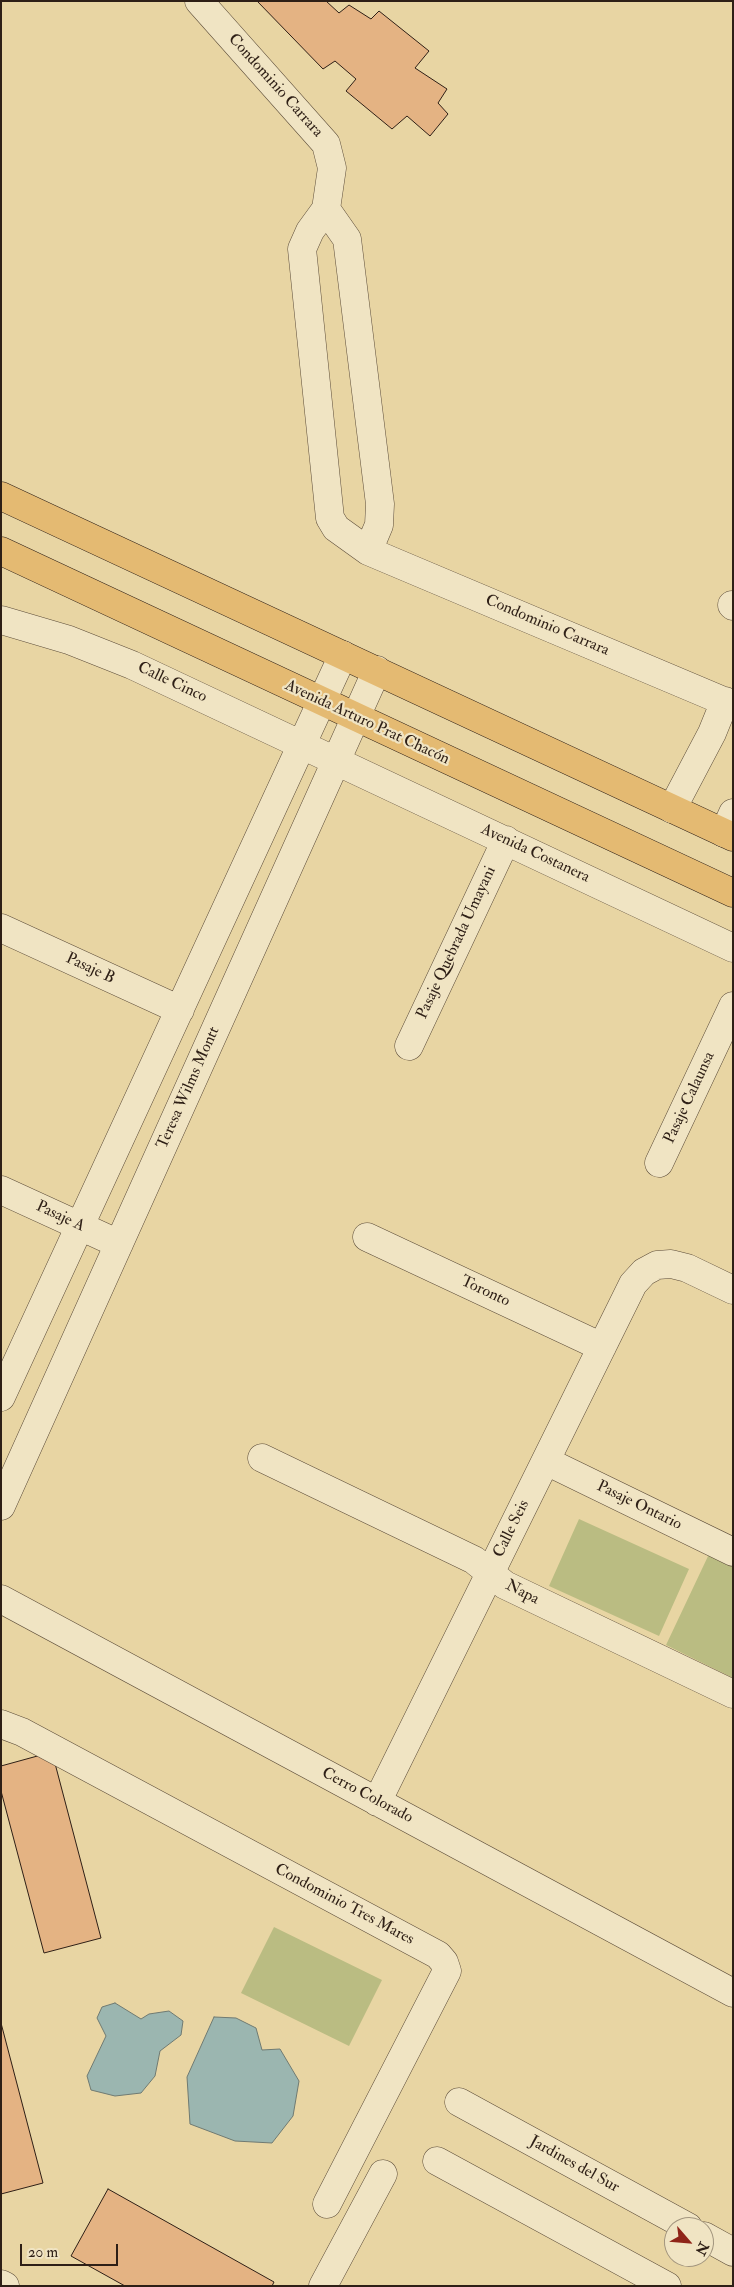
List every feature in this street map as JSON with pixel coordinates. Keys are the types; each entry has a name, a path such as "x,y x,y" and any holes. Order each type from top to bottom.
{"main road":[{"path":"1,496 672,809 730,828"},
{"name":"Avenida Arturo Prat Chacón","path":"1,551 733,894"}],"street":[{"name":"Condominio Carrara","path":"199,1 326,144 332,168 326,209 310,231 302,249 330,518 336,528 368,551 729,703 672,809"},
{"path":"326,209 347,239 380,504 379,525 368,551"},
{"name":"Calle Cinco","path":"1,620 101,651 337,760"},
{"path":"1,1397 343,654"},
{"name":"Teresa Wilms Montt","path":"1,1506 377,670"},
{"name":"Avenida Costanera","path":"337,760 733,948"},
{"name":"Pasaje Quebrada Umayani","path":"409,1046 506,840"},
{"name":"Pasaje B","path":"1,928 180,1010"},
{"name":"Pasaje Calaunsa","path":"660,1163 733,1006"},
{"name":"Pasaje A","path":"1,1190 119,1244"},
{"name":"Toronto","path":"367,1237 602,1347"},
{"name":"Calle Seis","path":"377,1802 633,1284 644,1272 657,1266 671,1264 687,1268 733,1290"},
{"name":"Napa","path":"262,1458 474,1560 505,1585 733,1694"},
{"name":"Pasaje Ontario","path":"546,1461 733,1552"},
{"name":"Cerro Colorado","path":"1,1599 733,1993"},
{"name":"Condominio Tres Mares","path":"1,1724 22,1732 438,1955 444,1962 446,1971 327,2204"},
{"name":"Jardines del Sur","path":"460,2102 670,2217"},
{"path":"437,2161 667,2286"},
{"path":"323,2286 383,2174"},
{"path":"714,2242 733,2252"}],"green space":[{"path":"579,1519 689,1569 659,1636 549,1586"},
{"path":"710,1552 733,1562 733,1678 666,1645"},
{"path":"274,1927 382,1980 349,2046 241,1993"}],"water":[{"path":"115,2003 141,2019 149,2014 169,2011 183,2021 181,2035 160,2051 155,2076 141,2093 115,2096 91,2090 87,2076 106,2036 97,2018 102,2007"},
{"path":"214,2017 236,2018 256,2028 262,2050 280,2049 299,2081 293,2116 272,2143 235,2141 190,2124 187,2077"}],"building":[{"path":"257,1 326,1 339,13 349,5 371,19 379,11 429,51 415,68 447,89 438,103 448,114 430,136 407,116 392,129 346,91 356,79 335,61 323,69"},
{"path":"52,1752 101,1938 44,1953 1,1791 1,1766"},
{"path":"1,2023 43,2183 1,2194"},
{"path":"108,2189 274,2282 272,2286 125,2286 71,2256"}]}
